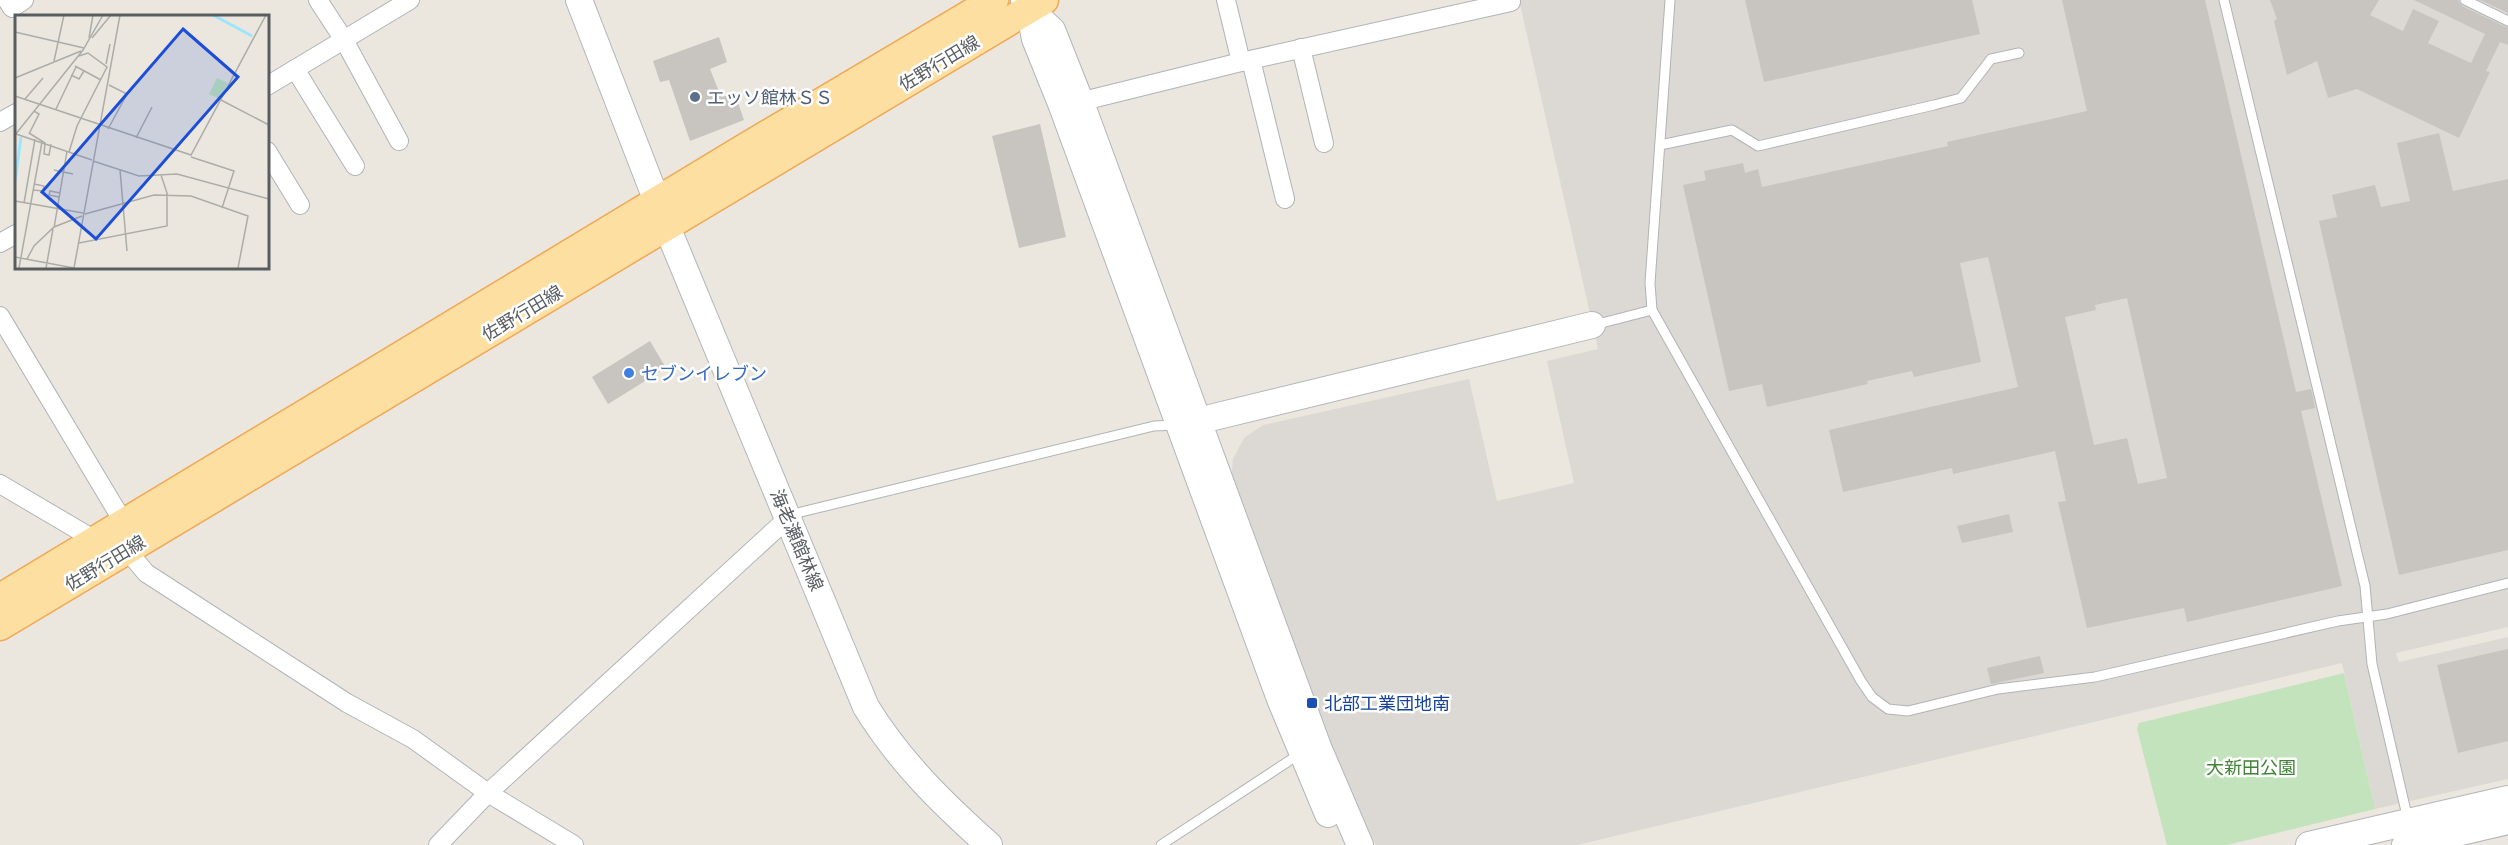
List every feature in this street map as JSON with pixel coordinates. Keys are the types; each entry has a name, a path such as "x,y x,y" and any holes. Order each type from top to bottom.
{"main road":[{"name":"佐野行田線","path":"0,626 126,536 657,200 994,0"},
{"name":"佐野行田線","path":"0,598 95,540 126,536 667,227 1032,3"}],"street":[{"path":"7,0 12,8 24,0"},
{"path":"318,0 344,40 399,141"},
{"path":"268,85 410,0"},
{"name":"海老瀬館林線","path":"579,0 667,227 866,707 885,737 937,798 989,845"},
{"path":"1226,0 1246,61 1285,199"},
{"path":"1072,104 1246,61 1511,2 1510,0"},
{"path":"1032,3 1035,39 1072,104 1309,750 1341,845"},
{"path":"1302,48 1324,143"},
{"path":"295,69 355,166"},
{"path":"0,122 15,113"},
{"path":"268,153 300,205"},
{"path":"0,243 15,235"},
{"path":"0,316 146,573 346,704 413,739 488,793 574,845"},
{"path":"1188,423 1592,325"},
{"path":"0,484 95,540"},
{"path":"438,845 488,793 788,518"},
{"path":"1309,750 1360,845"},
{"path":"2410,836 2508,799"},
{"path":"2309,845 2410,836 2508,821"}],"lane":[{"path":"1670,0 1650,283 1652,310 1861,681 1872,697 1888,709 1908,711 1998,689 2095,677 2338,621 2367,617 2508,583"},
{"path":"2224,0 2365,586 2372,664 2410,836"},
{"path":"2465,0 2508,21"},
{"path":"1660,145 1732,130 1758,146 1934,105 1961,98 1991,59 2019,53"},
{"path":"1592,325 1652,310"},
{"path":"788,518 801,512 1142,428 1188,423"},
{"path":"1161,845 1309,750"}],"shaded area":[{"path":"1519,0 2508,0 2508,627 2396,653 2399,662 2508,637 2508,779 2375,809 2342,663 1577,845 1376,845 1332,750 1231,482 1233,459 1244,438 1263,425 1469,379 1497,501 1574,483 1547,361 1598,349"}],"green space":[{"name":"大新田公園","path":"2344,673 2375,809 2227,845 2167,845 2137,729 2139,723"}],"building":[{"path":"1745,0 1972,0 1980,34 1764,82"},
{"path":"2062,0 2205,0 2296,392 2311,389 2313,397 2315,408 2301,411 2342,586 2187,622 2184,608 2087,628 2058,502 2066,501 2055,451 1953,474 1952,468 1843,492 1829,430 2018,387 1988,257 1960,263 1981,362 1914,377 1912,371 1867,381 1868,384 1767,407 1762,384 1729,391 1683,185 1706,180 1704,171 1743,163 1745,173 1758,169 1762,187 1948,146 1947,142 2087,111","holes":["2127,298 2167,478 2138,484 2127,438 2094,445 2065,317 2096,310 2095,305"]},
{"path":"2270,0 2379,0 2370,15 2403,31 2413,9 2439,21 2428,43 2471,63 2485,34 2414,0 2458,0 2462,6 2508,28 2508,45 2500,42 2486,71 2490,72 2459,138 2357,89 2328,98 2317,61 2287,75 2274,21 2277,19"},
{"path":"2480,0 2508,0 2508,13"},
{"path":"719,37 727,62 710,69 721,97 735,94 744,120 690,141 669,80 660,82 653,61"},
{"path":"1040,124 1066,237 1019,248 992,136"},
{"path":"2439,133 2453,191 2508,179 2508,550 2399,575 2319,221 2337,217 2332,195 2375,185 2381,207 2410,201 2397,143"},
{"name":"セブンイレブン","path":"650,341 666,368 608,404 592,377"},
{"path":"2009,514 2013,532 1962,543 1957,526"},
{"path":"2508,649 2508,741 2458,753 2437,665"},
{"path":"2040,656 2044,673 1991,684 1987,668"}],"place":[{"name":"エッソ館林ＳＳ","path":"695,97"},
{"name":"セブンイレブン","path":"629,373"},
{"name":"北部工業団地南","path":"1312,703"}]}
